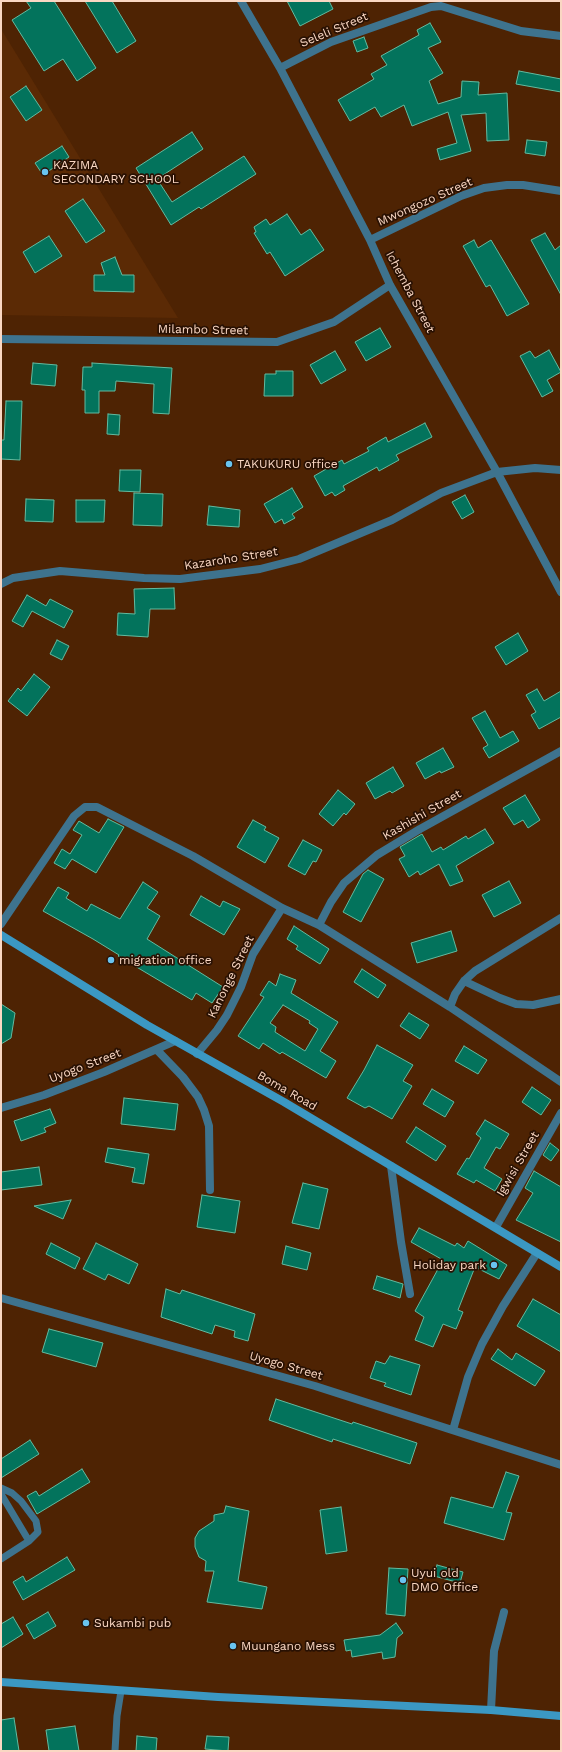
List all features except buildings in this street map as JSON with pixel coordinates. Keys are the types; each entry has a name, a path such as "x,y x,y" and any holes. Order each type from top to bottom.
{"main road":[{"name":"Boma Road","path":"1,935 174,1041 284,1102 561,1267"},
{"path":"1,1682 121,1691 491,1710 561,1716"}],"street":[{"name":"Ichemba Street","path":"241,1 280,68 370,240 390,285 497,472 561,592"},
{"name":"Seleli Street","path":"280,68 331,42 431,7 441,6 521,31 561,36"},
{"name":"Mwongozo Street","path":"370,240 461,196 484,188 507,185 523,185 561,192"},
{"name":"Milambo Street","path":"1,340 277,342 334,322 390,285"},
{"name":"Kazaroho Street","path":"1,584 13,578 60,571 144,578 180,579 260,569 299,558 392,520 441,493 497,472 535,468 561,470"},
{"name":"Kashishi Street","path":"319,925 331,902 344,883 376,855 561,751"},
{"path":"1,924 74,816 85,807 97,807 154,835 282,908 319,925 450,1007 561,1082"},
{"name":"Kanonge Street","path":"197,1054 218,1030 227,1015 241,987 253,954 282,908"},
{"path":"450,1007 455,994 464,981 488,962 561,918"},
{"path":"464,981 516,1004 533,1005 561,1000"},
{"name":"Uyogo Street","path":"1,1108 75,1084 174,1041"},
{"path":"156,1050 183,1077 198,1097 204,1110 209,1126 210,1190"},
{"name":"Igwisi Street","path":"496,1227 561,1113"},
{"path":"391,1166 401,1242 410,1294"},
{"path":"453,1430 468,1376 482,1344 503,1306 537,1253"},
{"name":"Uyogo Street","path":"1,1298 315,1386 561,1465"},
{"path":"491,1710 494,1651 504,1612"}],"lane":[{"path":"1,1488 12,1493 36,1521 38,1532 29,1542 1,1558"},
{"path":"1,1494 29,1542"},
{"path":"115,1751 121,1691"}],"shaded area":[{"name":"KAZIMA SECONDARY SCHOOL","path":"1,29 178,318 1,315"}],"place":[{"name":"KAZIMA SECONDARY SCHOOL","path":"45,172"},
{"name":"TAKUKURU office","path":"229,464"},
{"name":"migration office","path":"111,960"},
{"name":"Holiday park","path":"494,1265"},
{"name":"Uyui old DMO Office","path":"403,1580"},
{"name":"Sukambi pub","path":"86,1623"},
{"name":"Muungano Mess","path":"233,1646"}]}
